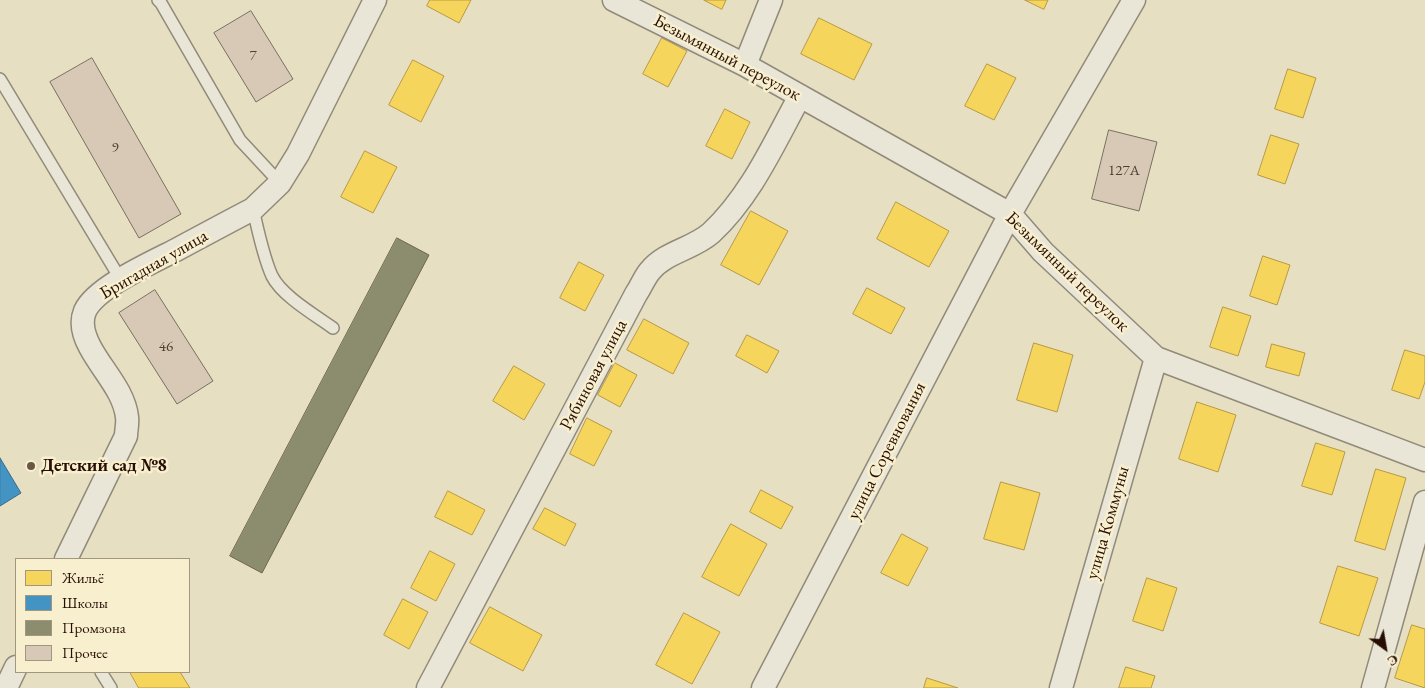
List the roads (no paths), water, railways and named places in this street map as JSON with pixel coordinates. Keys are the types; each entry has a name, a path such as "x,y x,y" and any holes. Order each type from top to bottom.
{"street":[{"name":"Бригадная улица","path":"66,558 126,436 128,418 124,402 90,347 83,327 83,317 86,308 98,296 121,280 254,209 280,183 298,154 375,0"},
{"name":"Безымянный переулок","path":"614,0 745,65 1010,214 1043,252 1156,358 1425,460"},
{"path":"745,65 771,0"},
{"name":"улица Соревнования","path":"763,688 1010,214 1134,0"},
{"name":"Рябиновая улица","path":"428,688 636,294 650,271 665,260 700,242 711,233 743,196 800,96"},
{"name":"улица Коммуны","path":"1061,688 1156,358"},
{"path":"1373,688 1425,502"},
{"path":"6,688 15,669"}],"lane":[{"path":"158,0 240,140 280,183"},
{"path":"0,80 121,280"},
{"path":"254,209 272,277 294,300 333,328"},
{"path":"102,673 111,688"}],"place":[{"name":"Детский сад №8","path":"31,466"}]}
